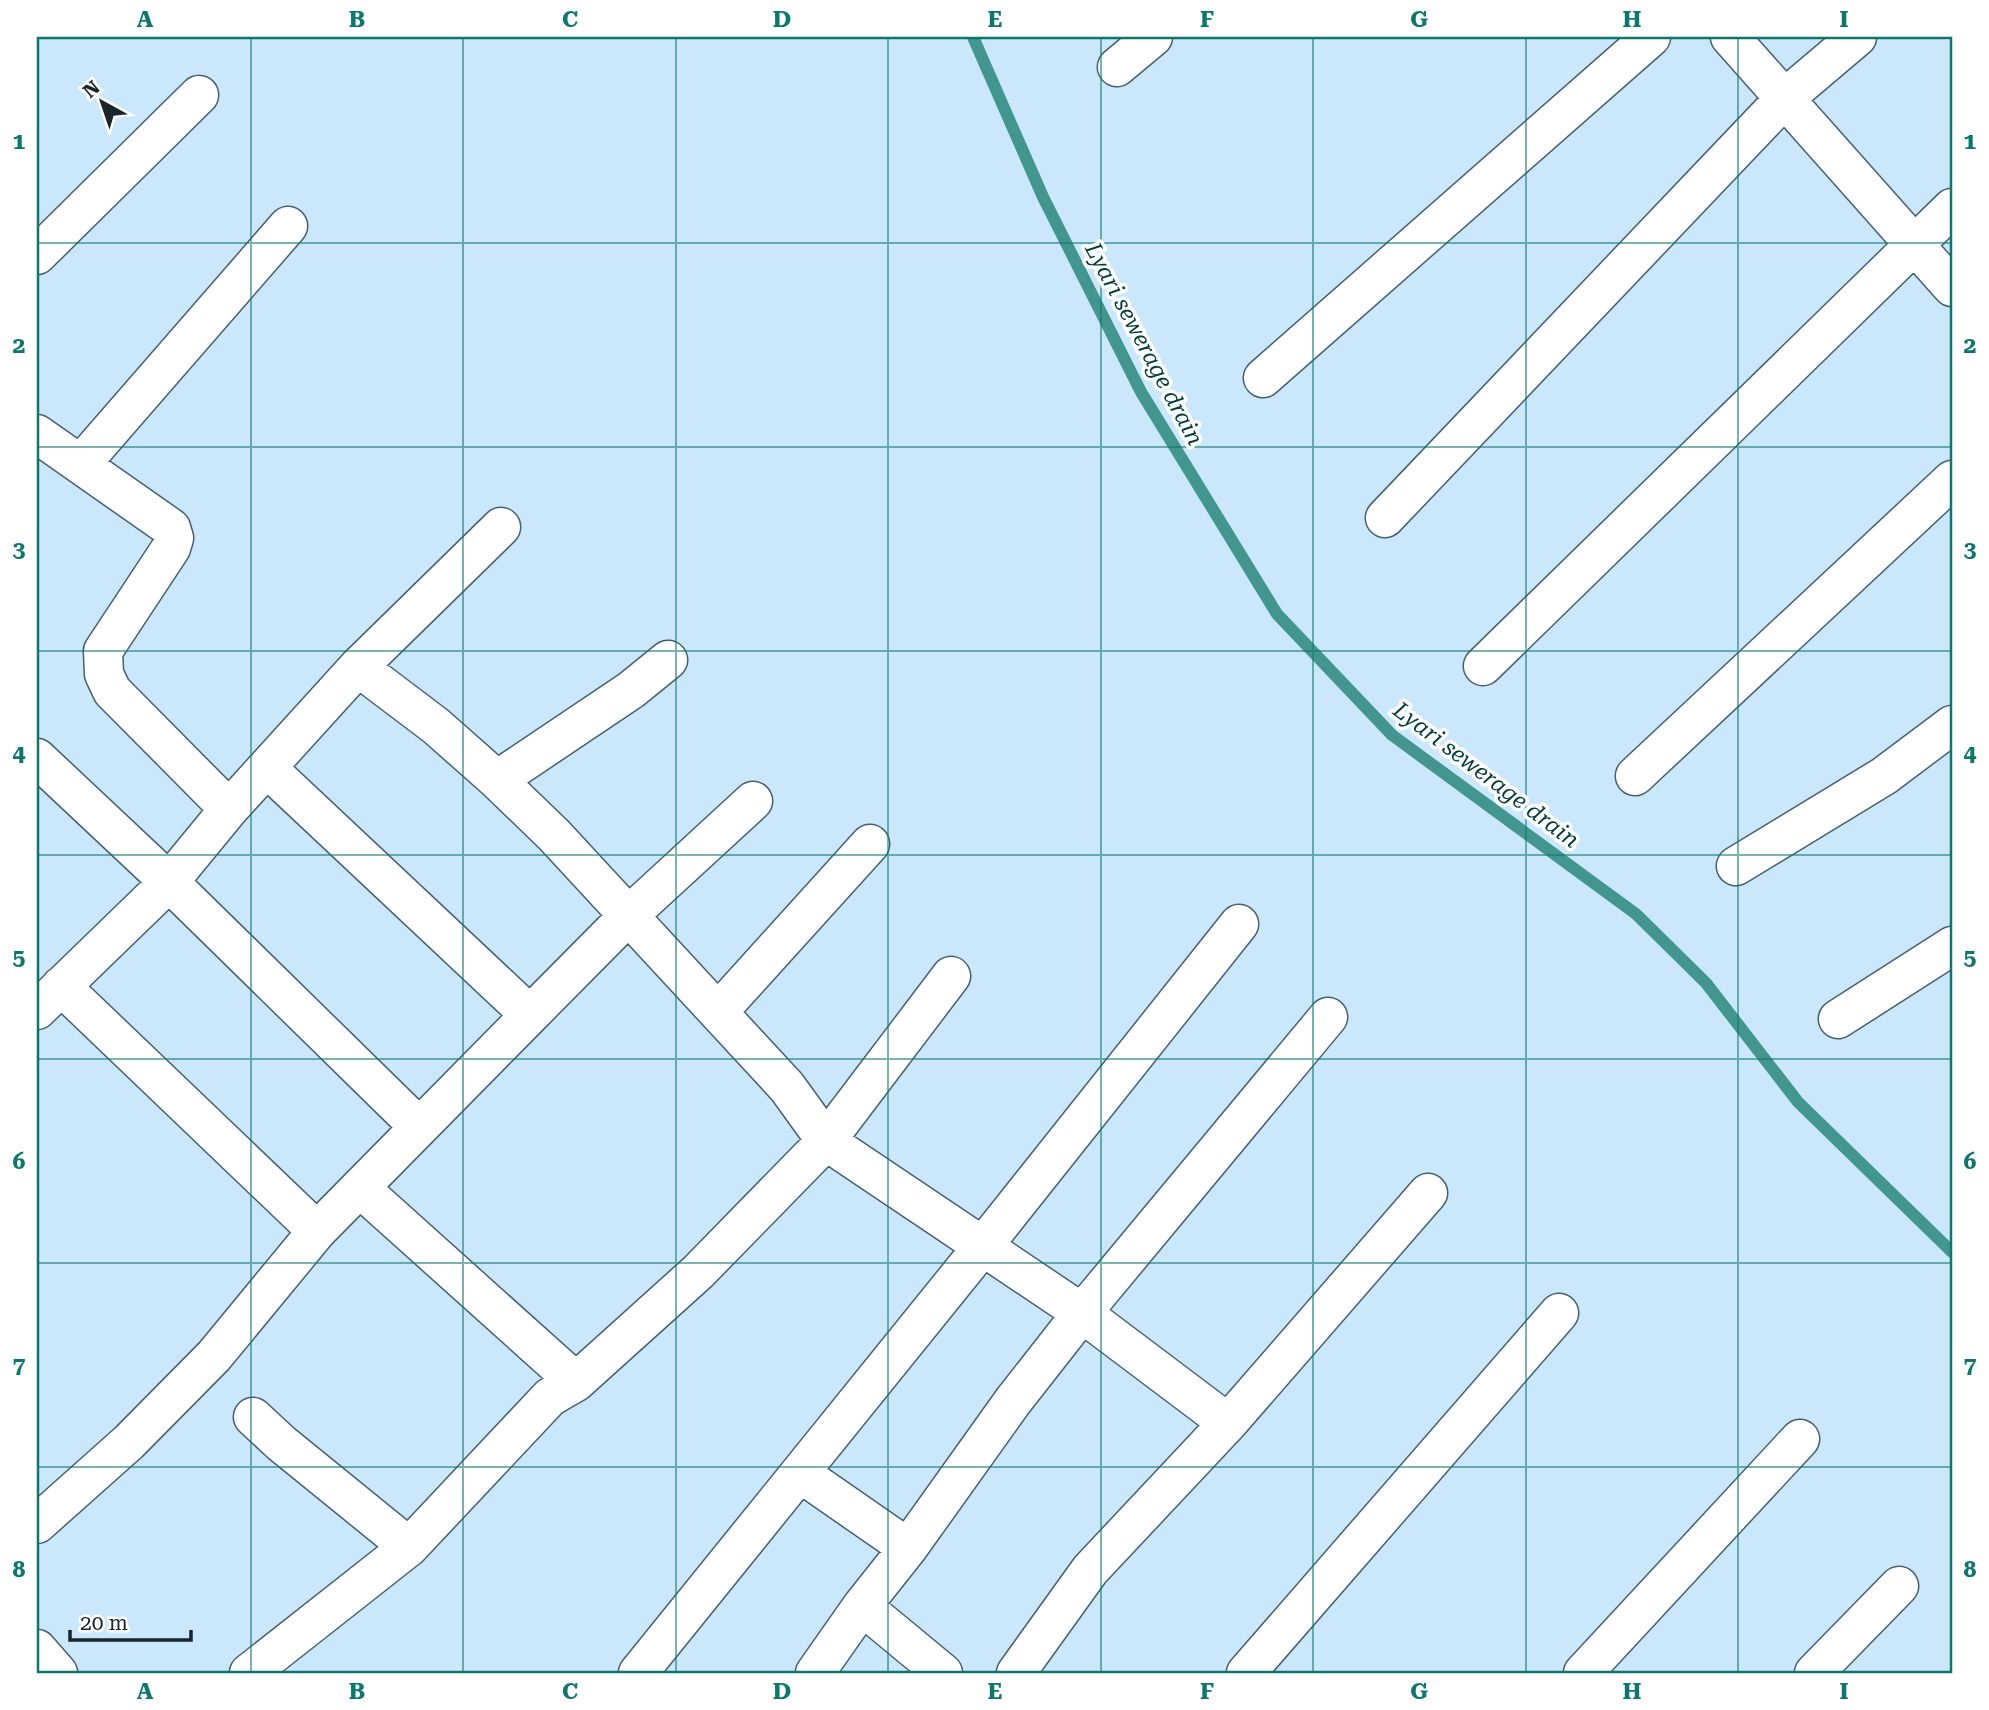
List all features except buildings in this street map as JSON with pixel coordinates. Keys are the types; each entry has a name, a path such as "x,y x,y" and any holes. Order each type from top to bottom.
{"street":[{"path":"1117,67 1153,37"},
{"path":"1263,378 1651,37"},
{"path":"1730,37 1952,286"},
{"path":"1385,518 1785,98 1857,37"},
{"path":"37,255 199,95"},
{"path":"1483,666 1952,208"},
{"path":"81,464 288,226"},
{"path":"37,434 171,528 174,538 171,548 103,651 104,674 112,691 229,808"},
{"path":"1635,776 1952,480"},
{"path":"317,1231 49,998 169,882 229,808 358,667 501,527"},
{"path":"497,780 620,697 668,660"},
{"path":"358,667 436,726 554,835 788,1087 826,1141 1082,1313 1228,1423"},
{"path":"1736,866 1884,776 1952,725"},
{"path":"37,758 169,882 419,1127"},
{"path":"267,768 530,1014"},
{"path":"37,1524 129,1442 214,1356 317,1231 530,1014 628,916 752,801"},
{"path":"718,1012 870,844"},
{"path":"638,1673 1239,924"},
{"path":"1839,1018 1952,946"},
{"path":"249,1673 409,1548 550,1397 576,1381 698,1272 826,1141 951,976"},
{"path":"815,1673 1013,1401 1082,1313 1328,1017"},
{"path":"360,1188 576,1381"},
{"path":"1016,1673 1090,1570 1228,1423 1428,1193"},
{"path":"1246,1673 1559,1313"},
{"path":"253,1417 409,1548"},
{"path":"1583,1673 1800,1439"},
{"path":"800,1473 908,1548"},
{"path":"1814,1673 1899,1586"},
{"path":"862,1606 943,1673"},
{"path":"37,1649 58,1673"}],"waterway":[{"name":"Lyari sewerage drain","path":"973,37 1043,197 1141,392 1277,614 1392,735 1636,914 1706,983 1798,1102 1952,1252"}]}
